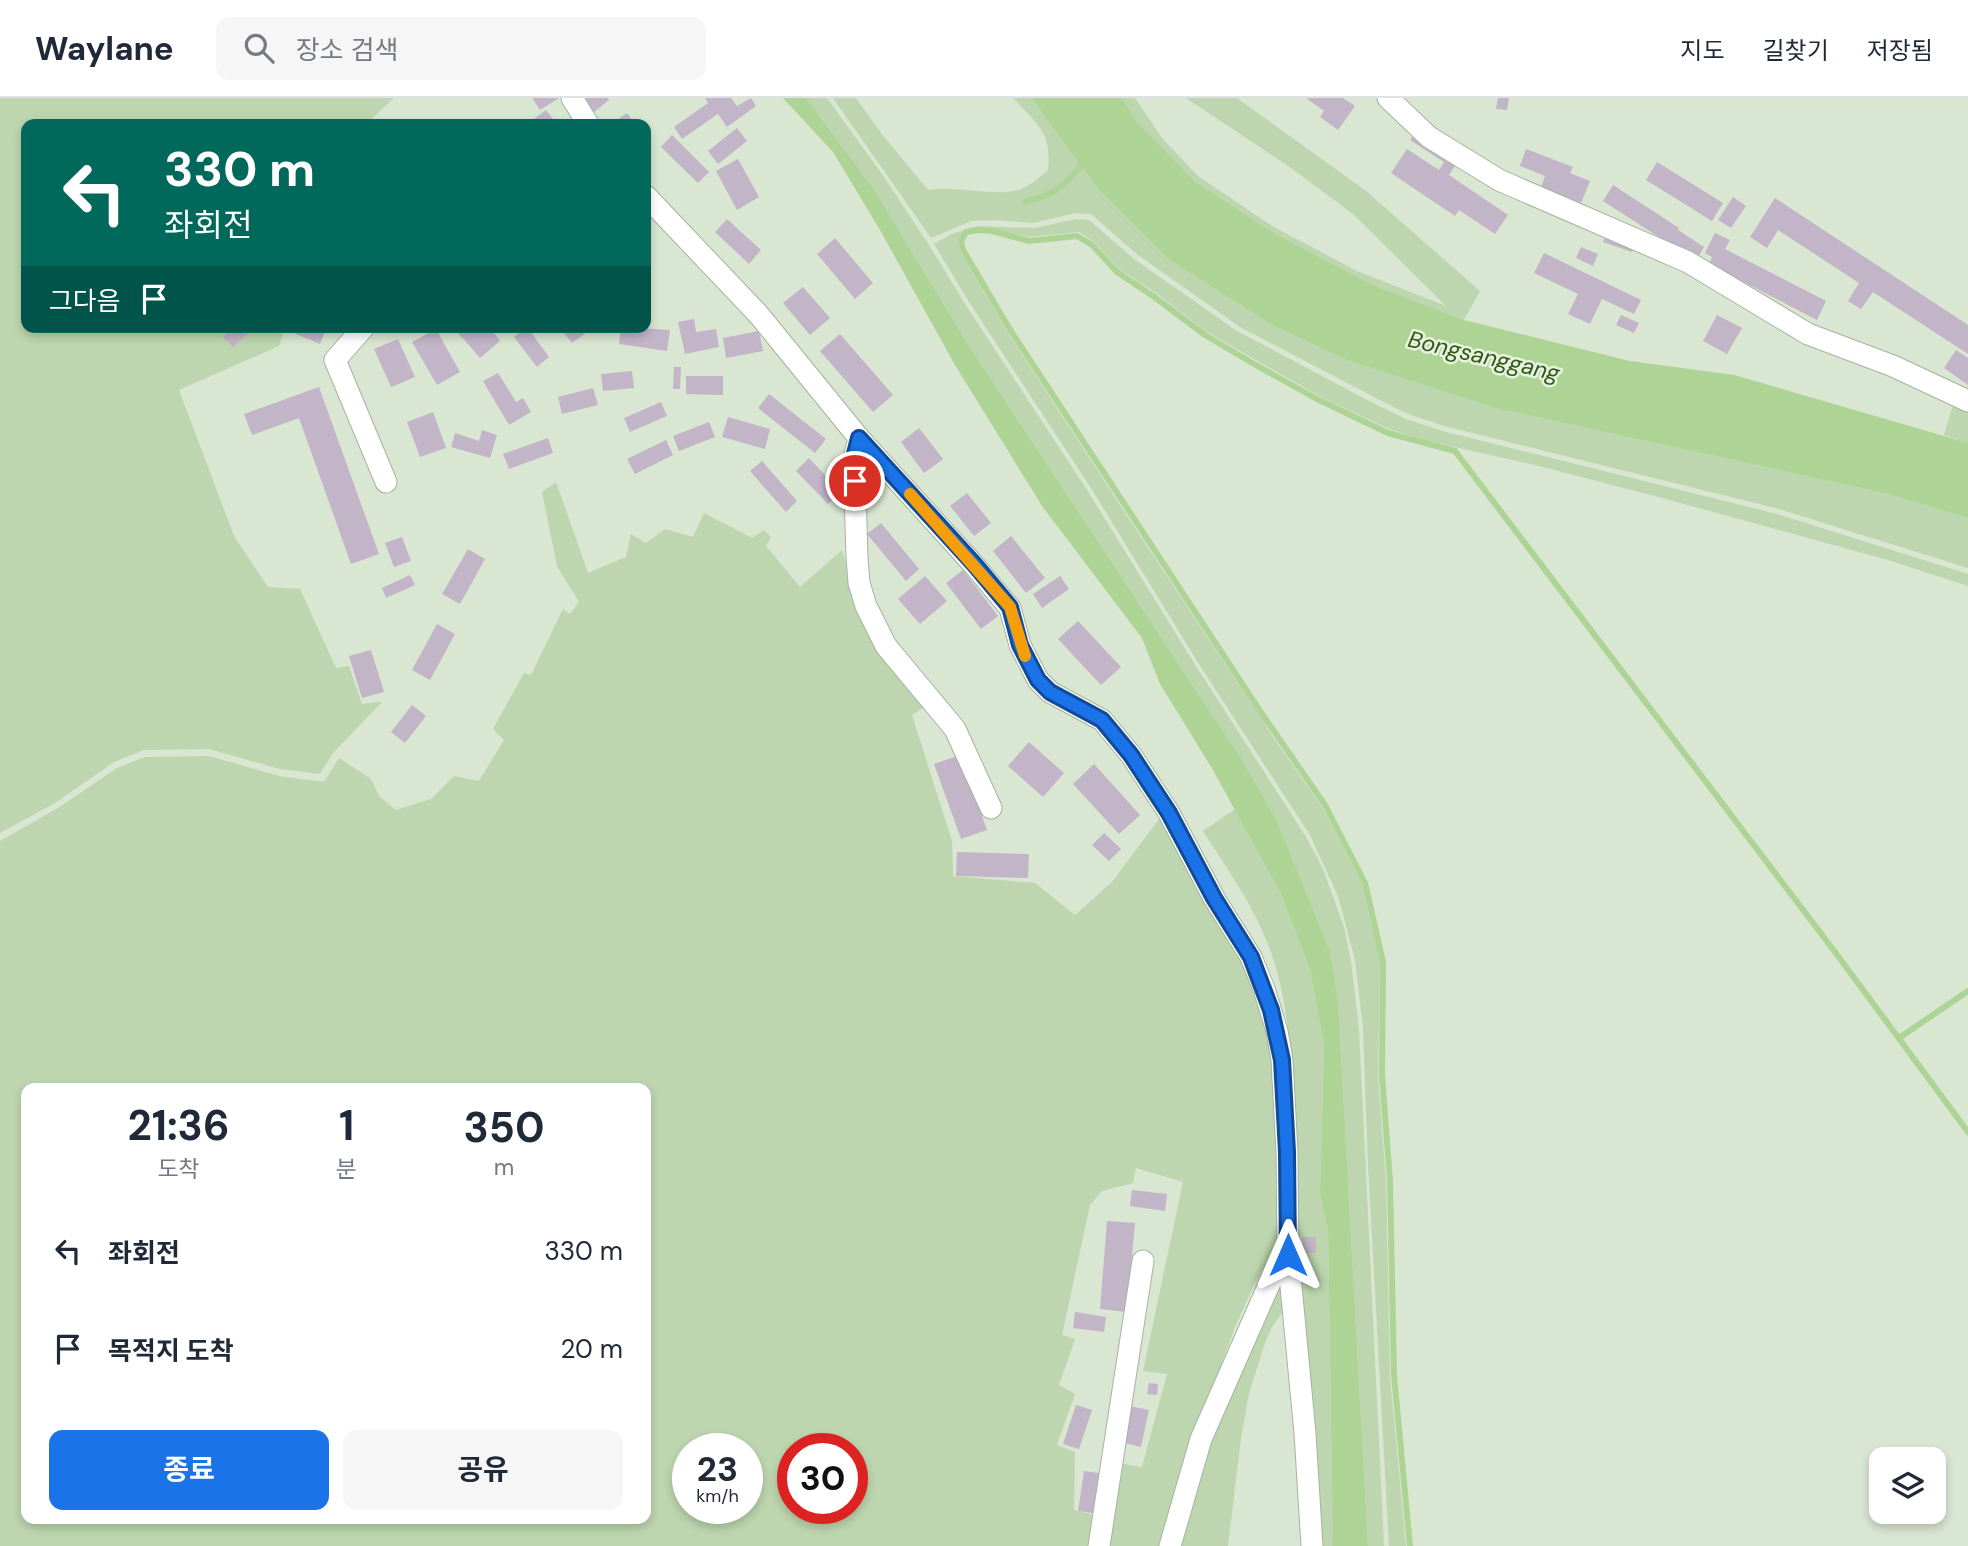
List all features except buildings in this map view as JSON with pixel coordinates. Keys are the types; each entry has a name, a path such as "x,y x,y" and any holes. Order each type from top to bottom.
{"street":[{"path":"572,98 584,119"},
{"path":"1388,98 1429,136 1499,180 1688,262 1808,334 1893,366 1968,401"},
{"path":"651,201 759,315 859,438 1010,607 1020,645 1038,680 1050,692 1102,720 1131,755 1169,813 1214,898 1251,957 1271,1010 1282,1060 1287,1152 1288,1255 1305,1433 1312,1546"},
{"path":"359,333 335,360 386,482"},
{"path":"859,438 854,458 857,557 859,583 866,606 886,646 955,729 991,808"},
{"path":"1170,1546 1201,1439 1275,1271 1288,1255"},
{"path":"1099,1546 1143,1261"}],"shaded area":[{"path":"0,98 394,98 371,119 21,119 21,333 283,333 279,346 179,390 234,536 268,587 300,589 336,668 349,666 362,704 382,702 333,753 320,774 280,769 209,749 144,750 114,762 55,803 0,833"},
{"path":"806,98 827,98 884,177 1087,490 1306,837 1323,869 1344,927 1359,1029 1384,1546 1368,1546 1338,999 1330,951 1277,821 1244,763 969,346 874,189"},
{"path":"833,98 856,98 928,190 1001,192 1021,189 1048,170 1048,146 1045,137 1036,122 1013,98 1031,98 1098,189 1168,259 1272,325 1346,360 1495,408 1888,494 1968,518 1968,568 1779,509 1444,426 1408,414 1240,327 1138,255 1091,214 1076,213 1033,223 971,221 931,238"},
{"path":"1122,98 1135,98 1162,138 1198,176 1272,226 1357,271 1446,306 1353,214 1291,168 1186,98 1237,98 1366,191 1480,291 1464,320 1373,285 1276,234 1196,182 1138,123"},
{"path":"1076,219 1089,220 1134,259 1237,331 1406,419 1442,431 1777,514 1968,574 1968,586 1888,560 1662,498 1389,429 1319,396 1207,332 1119,269 1094,242 1079,232 1029,237 978,227 965,231 958,241 960,251 1006,330 1322,807 1362,884 1380,962 1378,1075 1386,1182 1390,1376 1406,1546 1389,1546 1363,1029 1355,960 1338,896 1310,835 934,244 952,234 977,226 1034,228"},
{"path":"1953,405 1968,411 1968,443 1944,435"},
{"path":"556,482 588,573 626,557 631,534 646,543 665,529 693,537 704,513 752,538 764,530 771,537 766,546 800,587 842,550 855,596 929,704 912,715 952,841 953,876 1035,883 1075,915 1112,882 1162,815 1245,955 1274,1054 1279,1241 1258,1276 1235,1327 1216,1379 1165,1546 1104,1546 1118,1463 1142,1467 1167,1374 1143,1371 1183,1182 1136,1168 1133,1183 1102,1191 1090,1205 1062,1335 1075,1339 1059,1385 1075,1394 1057,1445 1075,1452 1074,1510 1095,1515 1089,1546 0,1546 0,841 58,808 117,768 145,757 209,756 279,776 324,782 339,758 371,779 379,796 396,810 431,799 454,776 479,781 504,740 493,729 524,673 531,675 563,609 570,614 579,602 557,566 542,492"},
{"path":"1235,809 1281,894 1310,969 1324,1045 1320,1194 1328,1232 1333,1546 1316,1546 1295,1250 1292,1068 1283,996 1274,961 1260,926 1203,831"},
{"path":"1278,1274 1287,1306 1272,1327 1265,1343 1249,1393 1228,1546 1176,1546 1202,1443"}],"water":[{"path":"783,98 806,98 874,189 969,346 1244,763 1277,821 1330,951 1338,999 1368,1546 1333,1546 1328,1232 1320,1194 1324,1045 1310,969 1281,894 1213,770 1160,684 1142,638 1042,506 955,365 833,152"},
{"name":"Bongsanggang","path":"1031,98 1122,98 1138,123 1196,182 1276,234 1373,285 1464,320 1630,361 1734,375 1968,443 1968,518 1888,494 1495,408 1346,360 1272,325 1168,259 1098,189"}],"waterway":[{"path":"1025,202 1057,189 1081,166"},
{"path":"1410,1546 1394,1375 1390,1181 1382,1075 1383,962 1365,883 1325,805 1260,711 1009,328 963,250 961,241 966,232 992,231 1029,241 1077,236 1092,245 1117,272 1205,335 1254,364 1317,399 1388,433 1455,451 1968,1132"},
{"path":"1899,1038 1968,991"}],"slow traffic":[{"path":"910,494 1010,607 1025,656"}],"route":[{"path":"855,481 854,458 859,438 1010,607 1020,645 1038,680 1050,692 1102,720 1131,755 1169,813 1214,898 1251,957 1271,1010 1282,1060 1287,1152 1288,1255"}]}
